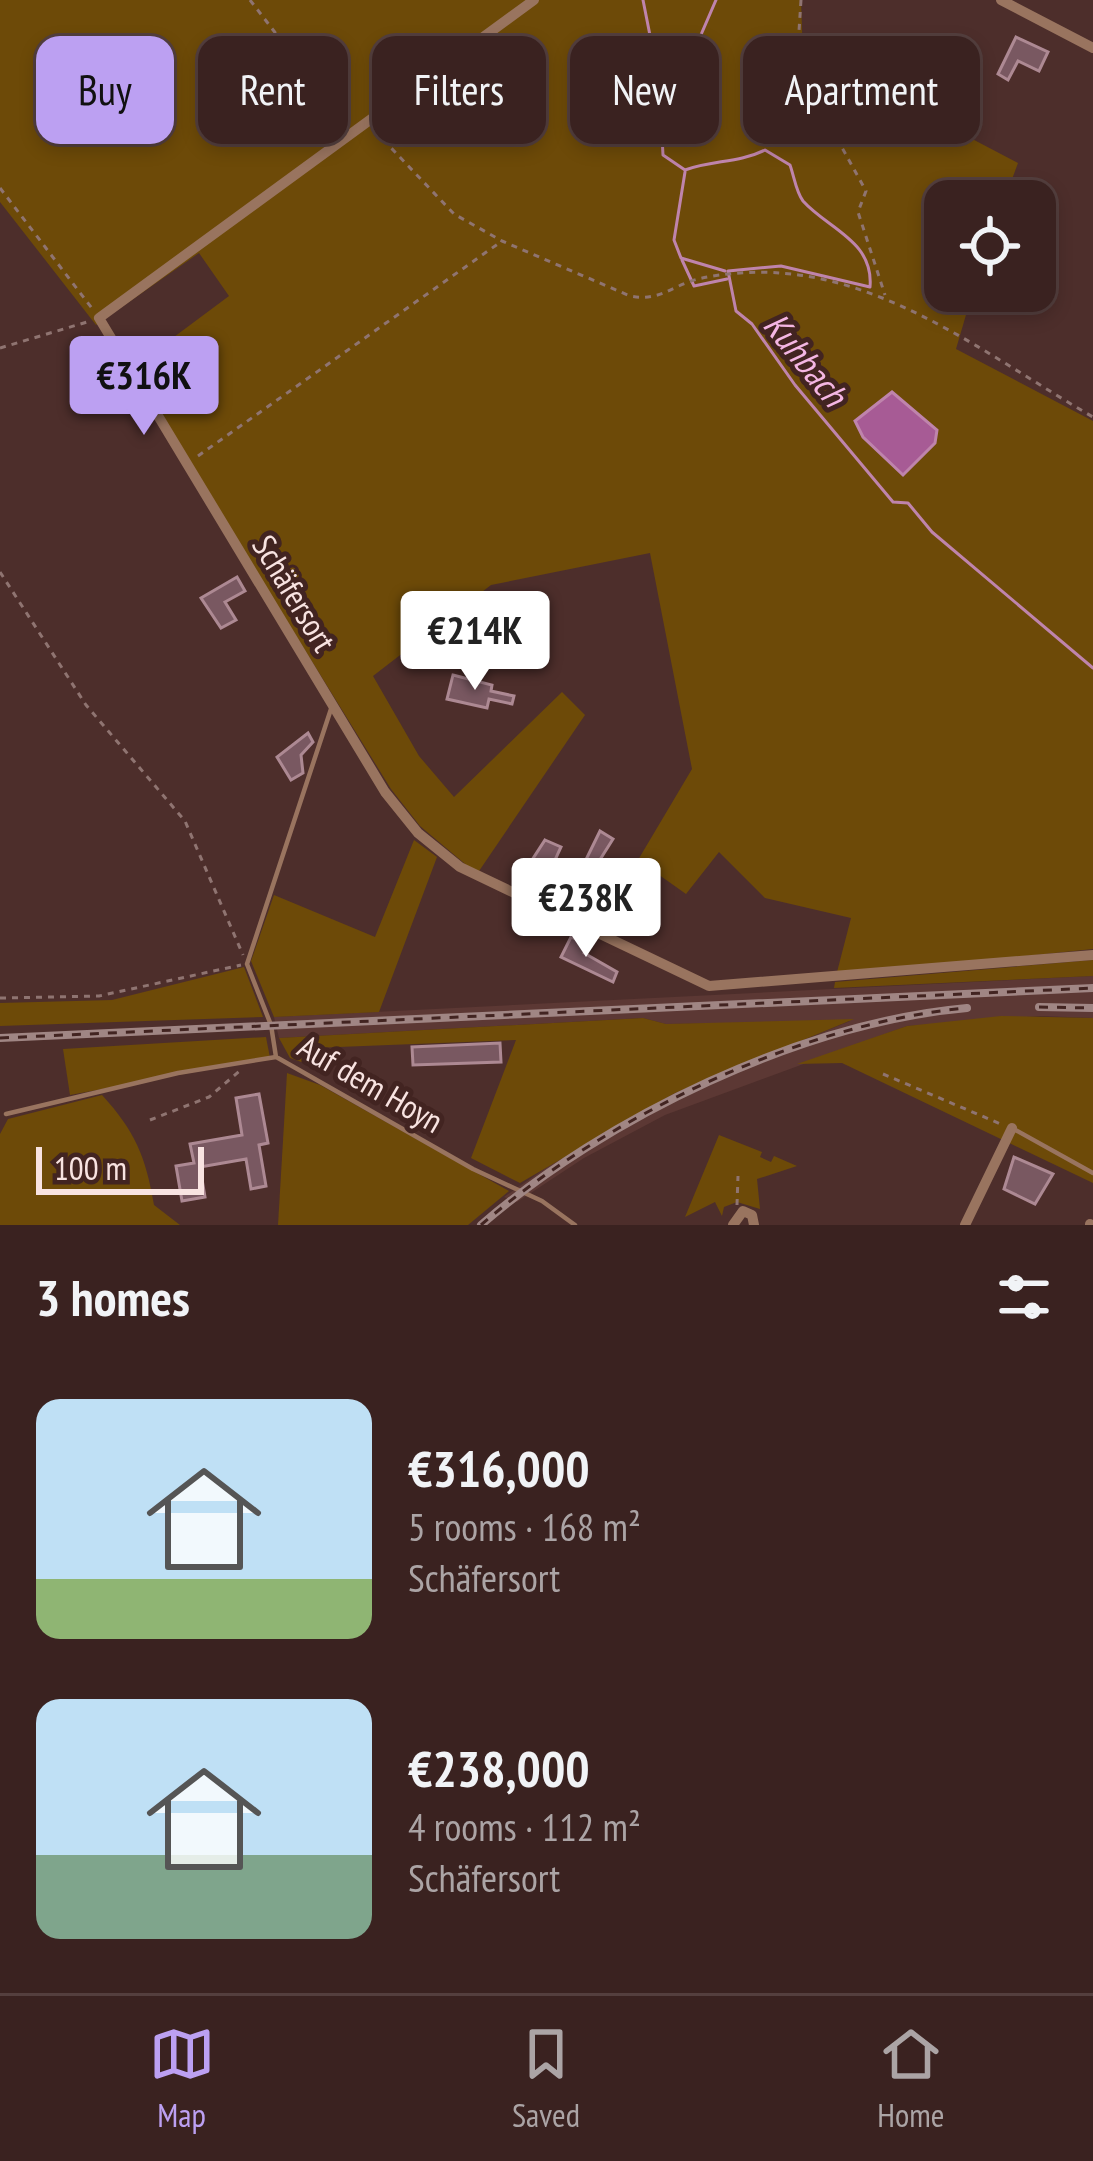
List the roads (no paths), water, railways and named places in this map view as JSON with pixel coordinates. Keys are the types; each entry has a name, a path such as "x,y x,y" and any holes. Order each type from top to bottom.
{"street":[{"name":"Schäfersort","path":"534,0 99,318 332,706 407,819 460,868 710,986 1093,955"},
{"path":"1001,0 1093,48"},
{"path":"965,1225 1012,1128"},
{"path":"733,1225 737,1206 752,1215 754,1225"}],"lane":[{"name":"Auf dem Hoyn","path":"332,706 247,964 271,1025 276,1057 473,1169 542,1201 575,1225"},
{"path":"6,1114 178,1073 276,1057"},
{"path":"1012,1128 1093,1173"}],"waterway":[{"name":"Kuhbach","path":"643,0 659,81 663,155 685,170 765,150 790,165 803,201 857,247 869,271 870,287 781,266 728,271 736,311 752,324 795,385 893,502 908,503 932,532 1093,668"},
{"path":"700,36 716,0"},
{"path":"685,172 674,240 681,258 725,271"},
{"path":"682,260 694,286 727,279"}],"railway":[{"path":"0,1038 1093,988"},
{"path":"1039,1007 1093,1008"},
{"path":"481,1225 586,1148 709,1082 839,1033 967,1008"}]}
